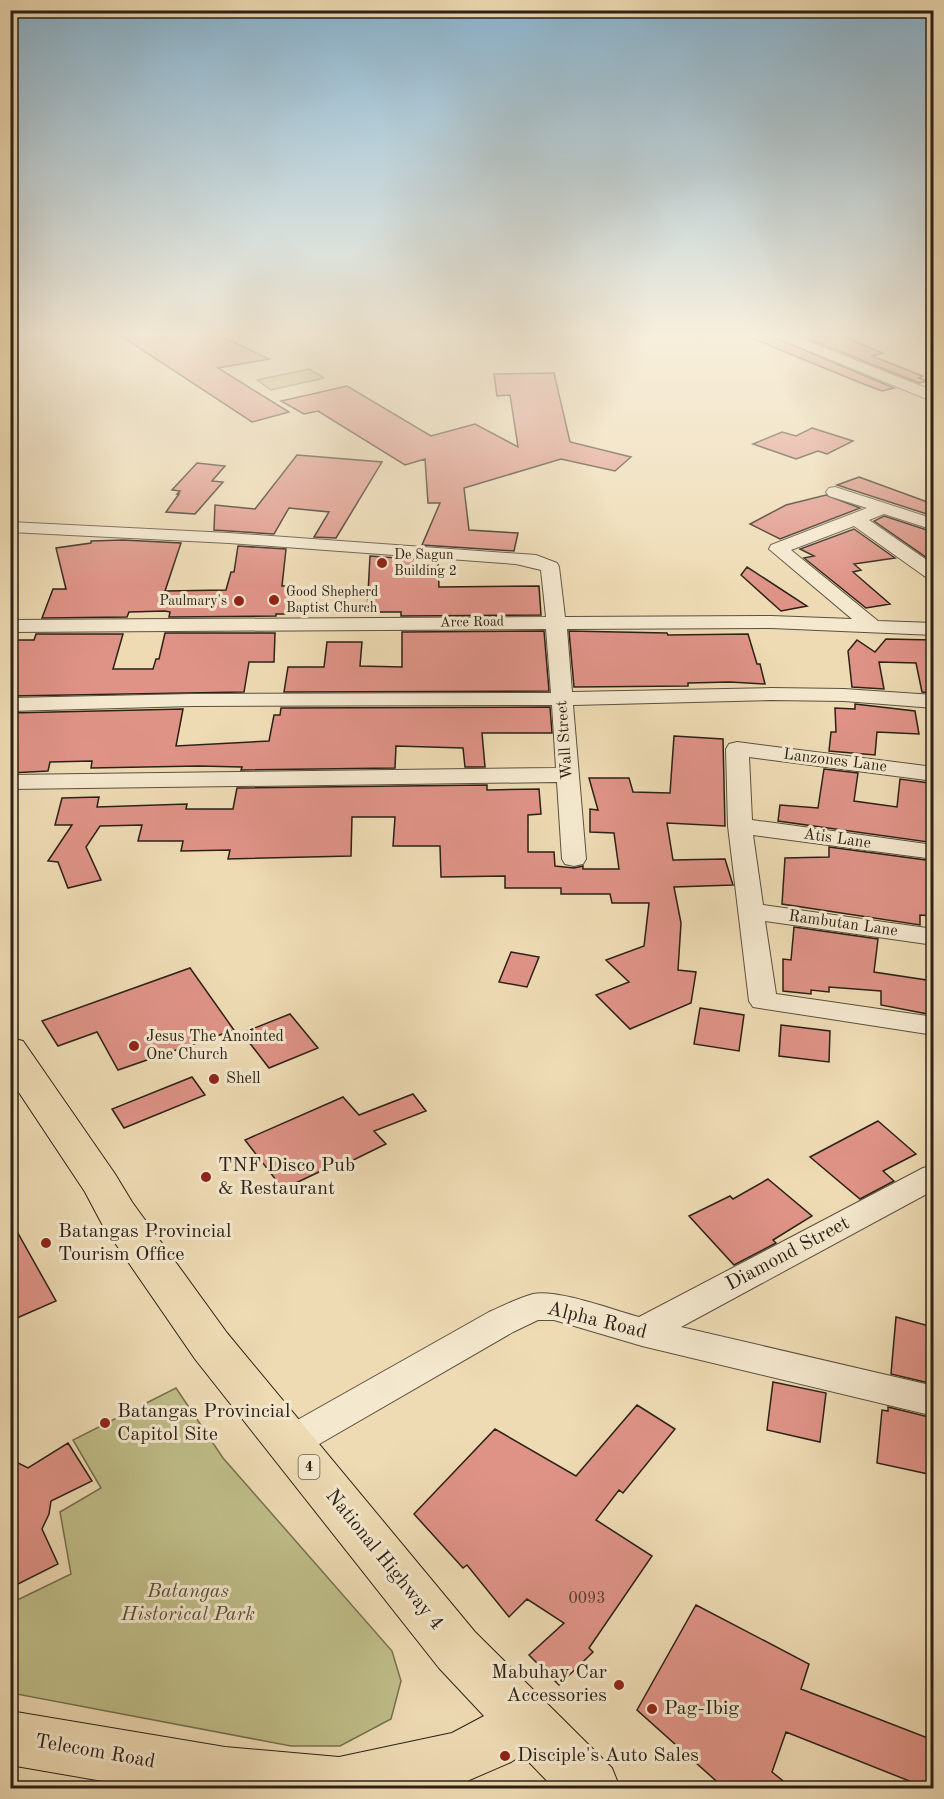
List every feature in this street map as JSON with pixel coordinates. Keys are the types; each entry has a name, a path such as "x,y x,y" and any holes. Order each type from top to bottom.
{"main road":[{"name":"National Highway 4","path":"10,1050 135,1240 211,1346 457,1650 592,1788"},
{"name":"Telecom Road","path":"10,1738 225,1774 339,1785 455,1760 492,1743 525,1720"}],"street":[{"path":"835,492 933,525"},
{"path":"872,626 778,549 881,509"},
{"path":"854,518 933,574"},
{"name":"Wall Street","path":"10,527 230,538 516,558 536,561 550,567 574,860"},
{"name":"Arce Road","path":"10,626 771,622 933,628"},
{"path":"10,705 204,700 562,699 771,694 844,695 933,702"},
{"name":"Lanzones Lane","path":"740,826 737,749 933,774"},
{"path":"10,782 568,775"},
{"path":"740,826 753,911 763,1001 933,1026"},
{"name":"Atis Lane","path":"740,826 933,852"},
{"name":"Rambutan Lane","path":"753,911 933,937"},
{"name":"Diamond Street","path":"642,1332 933,1176"},
{"name":"Alpha Road","path":"289,1443 501,1322 535,1307 554,1307 642,1332 933,1401"}],"green space":[{"name":"Batangas Historical Park","path":"176,1388 223,1458 392,1651 401,1681 391,1719 340,1746 291,1746 11,1693 11,1603 71,1574 60,1512 101,1488 73,1440"}],"building":[{"path":"332,420 404,420 431,436 475,424 518,447 514,420 565,420 570,442 631,457 615,471 561,459 464,488 469,530 518,533 514,551 422,545 440,503 428,503 425,459 405,465"},
{"path":"812,428 853,441 827,454 818,451 796,459 753,444 782,432 796,436"},
{"path":"297,455 382,462 336,538 314,537 329,512 289,508 274,534 214,530 215,505 255,509"},
{"path":"197,463 225,466 212,481 223,482 195,514 166,512 180,491 172,490"},
{"path":"859,477 933,504 933,516 837,485"},
{"path":"826,495 860,508 780,539 750,524 786,505"},
{"path":"884,516 933,532 933,562 874,521"},
{"path":"854,529 895,558 854,564 861,570 853,572 890,604 866,608 804,558 814,556 800,549"},
{"path":"91,541 181,543 165,591 226,590 231,572 234,572 238,546 286,549 282,586 293,586 290,614 169,617 170,612 165,611 129,612 127,617 42,618 53,589 66,589 56,548 91,543"},
{"path":"370,556 438,561 439,587 539,586 541,615 401,616 401,612 367,612"},
{"path":"747,567 807,606 781,611 741,575"},
{"path":"544,631 549,691 284,692 288,667 324,667 327,642 362,642 360,666 402,667 402,632"},
{"path":"569,631 667,633 668,635 748,634 765,684 730,682 688,683 688,686 574,687"},
{"path":"165,633 275,633 274,662 249,662 244,692 10,696 10,640 34,640 36,634 123,634 113,669 153,669 156,659 159,659"},
{"path":"886,639 933,640 933,693 922,692 916,663 879,662 884,689 852,687 848,651 857,640 875,652"},
{"path":"855,704 915,711 919,734 877,732 875,755 829,751 831,732 836,732 835,708 855,709"},
{"path":"550,707 552,733 482,733 485,767 465,767 463,748 396,746 395,768 241,770 242,767 199,766 91,768 92,761 50,762 48,771 10,773 10,713 183,709 176,746 269,741 274,715 280,715 281,708"},
{"path":"674,736 723,739 725,826 667,823 673,860 725,859 733,885 674,887 681,923 678,970 696,972 691,1003 630,1029 596,995 629,982 606,960 644,946 649,903 612,903 610,894 561,894 561,888 505,888 505,876 441,877 440,846 393,846 395,817 352,817 351,856 228,859 230,850 181,851 183,841 138,841 142,825 100,826 86,847 101,880 68,888 58,862 48,861 72,825 55,825 62,798 99,797 97,807 187,804 186,809 233,809 237,788 487,785 487,790 539,789 541,814 528,815 528,852 554,852 555,866 619,869 614,833 590,832 590,809 598,810 589,778 629,778 633,792 670,793"},
{"path":"824,769 858,773 854,801 897,807 900,779 929,783 928,842 778,821 780,805 818,808"},
{"path":"829,847 933,861 933,916 920,915 920,925 782,904 785,858 829,857"},
{"path":"794,927 878,939 874,972 933,981 933,1015 881,1005 881,991 829,987 829,992 811,990 811,994 783,991 783,959 791,960"},
{"path":"511,952 539,957 527,987 499,982"},
{"path":"190,968 234,1030 118,1070 97,1032 58,1046 42,1021"},
{"path":"700,1008 744,1015 739,1051 694,1044"},
{"path":"290,1014 318,1048 269,1068 242,1033"},
{"path":"781,1025 830,1031 829,1062 779,1056"},
{"path":"192,1077 205,1095 124,1128 112,1109"},
{"path":"413,1094 426,1111 374,1131 386,1144 341,1166 338,1163 283,1189 245,1140 343,1097 359,1115"},
{"path":"878,1121 916,1154 883,1171 894,1181 860,1199 810,1157"},
{"path":"768,1179 812,1216 773,1240 776,1243 734,1265 689,1216 730,1196 733,1199"},
{"path":"10,1219 56,1301 10,1321"},
{"path":"896,1317 933,1327 933,1384 891,1374"},
{"path":"773,1382 826,1393 820,1442 767,1430"},
{"path":"637,1405 675,1429 623,1493 619,1490 596,1520 652,1556 589,1648 593,1652 559,1685 529,1655 564,1623 527,1599 509,1617 467,1565 463,1568 414,1514 495,1429 576,1476"},
{"path":"888,1407 933,1418 933,1475 877,1463 882,1410 888,1411"},
{"path":"68,1443 92,1481 51,1501 49,1514 42,1529 58,1564 10,1588 10,1459 28,1468"},
{"path":"696,1605 809,1664 801,1689 933,1740 933,1788 927,1788 786,1732 772,1772 792,1788 724,1788 637,1710"}],"place":[{"name":"De Sagun Building 2","path":"382,563"},
{"name":"Good Shepherd Baptist Church","path":"274,600"},
{"name":"Paulmary's","path":"239,601"},
{"name":"Jesus The Anointed One Church","path":"134,1046"},
{"name":"Shell","path":"214,1079"},
{"name":"TNF Disco Pub & Restaurant","path":"206,1177"},
{"name":"Batangas Provincial Tourism Office","path":"46,1243"},
{"name":"Batangas Provincial Capitol Site","path":"105,1423"},
{"name":"Mabuhay Car Accessories","path":"619,1685"},
{"name":"Pag-Ibig","path":"652,1709"},
{"name":"Disciple's Auto Sales","path":"505,1756"}]}
